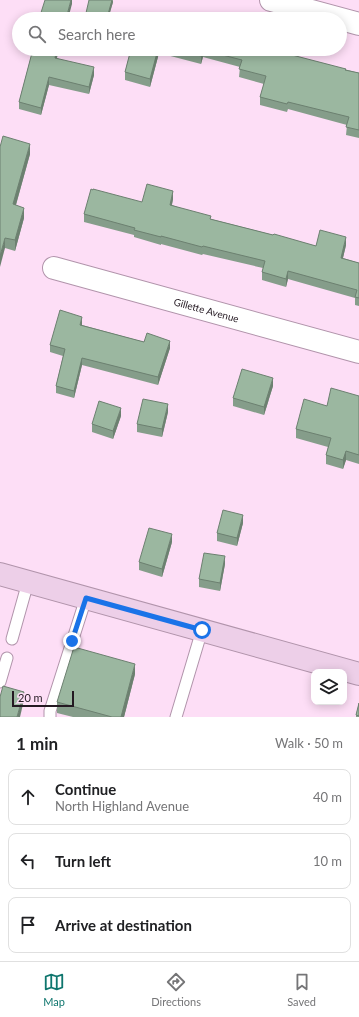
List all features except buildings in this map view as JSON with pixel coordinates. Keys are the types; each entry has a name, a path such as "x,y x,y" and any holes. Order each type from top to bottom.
{"street":[{"path":"271,0 315,12"},
{"path":"347,21 359,24"},
{"name":"Gillette Avenue","path":"54,268 359,352"},
{"path":"0,574 359,674"}],"lane":[{"path":"12,639 28,582"},
{"path":"50,717 50,711 86,598"},
{"path":"176,717 202,630"},
{"path":"0,682 7,658"}],"route":[{"path":"72,641 86,598 202,630"}]}
